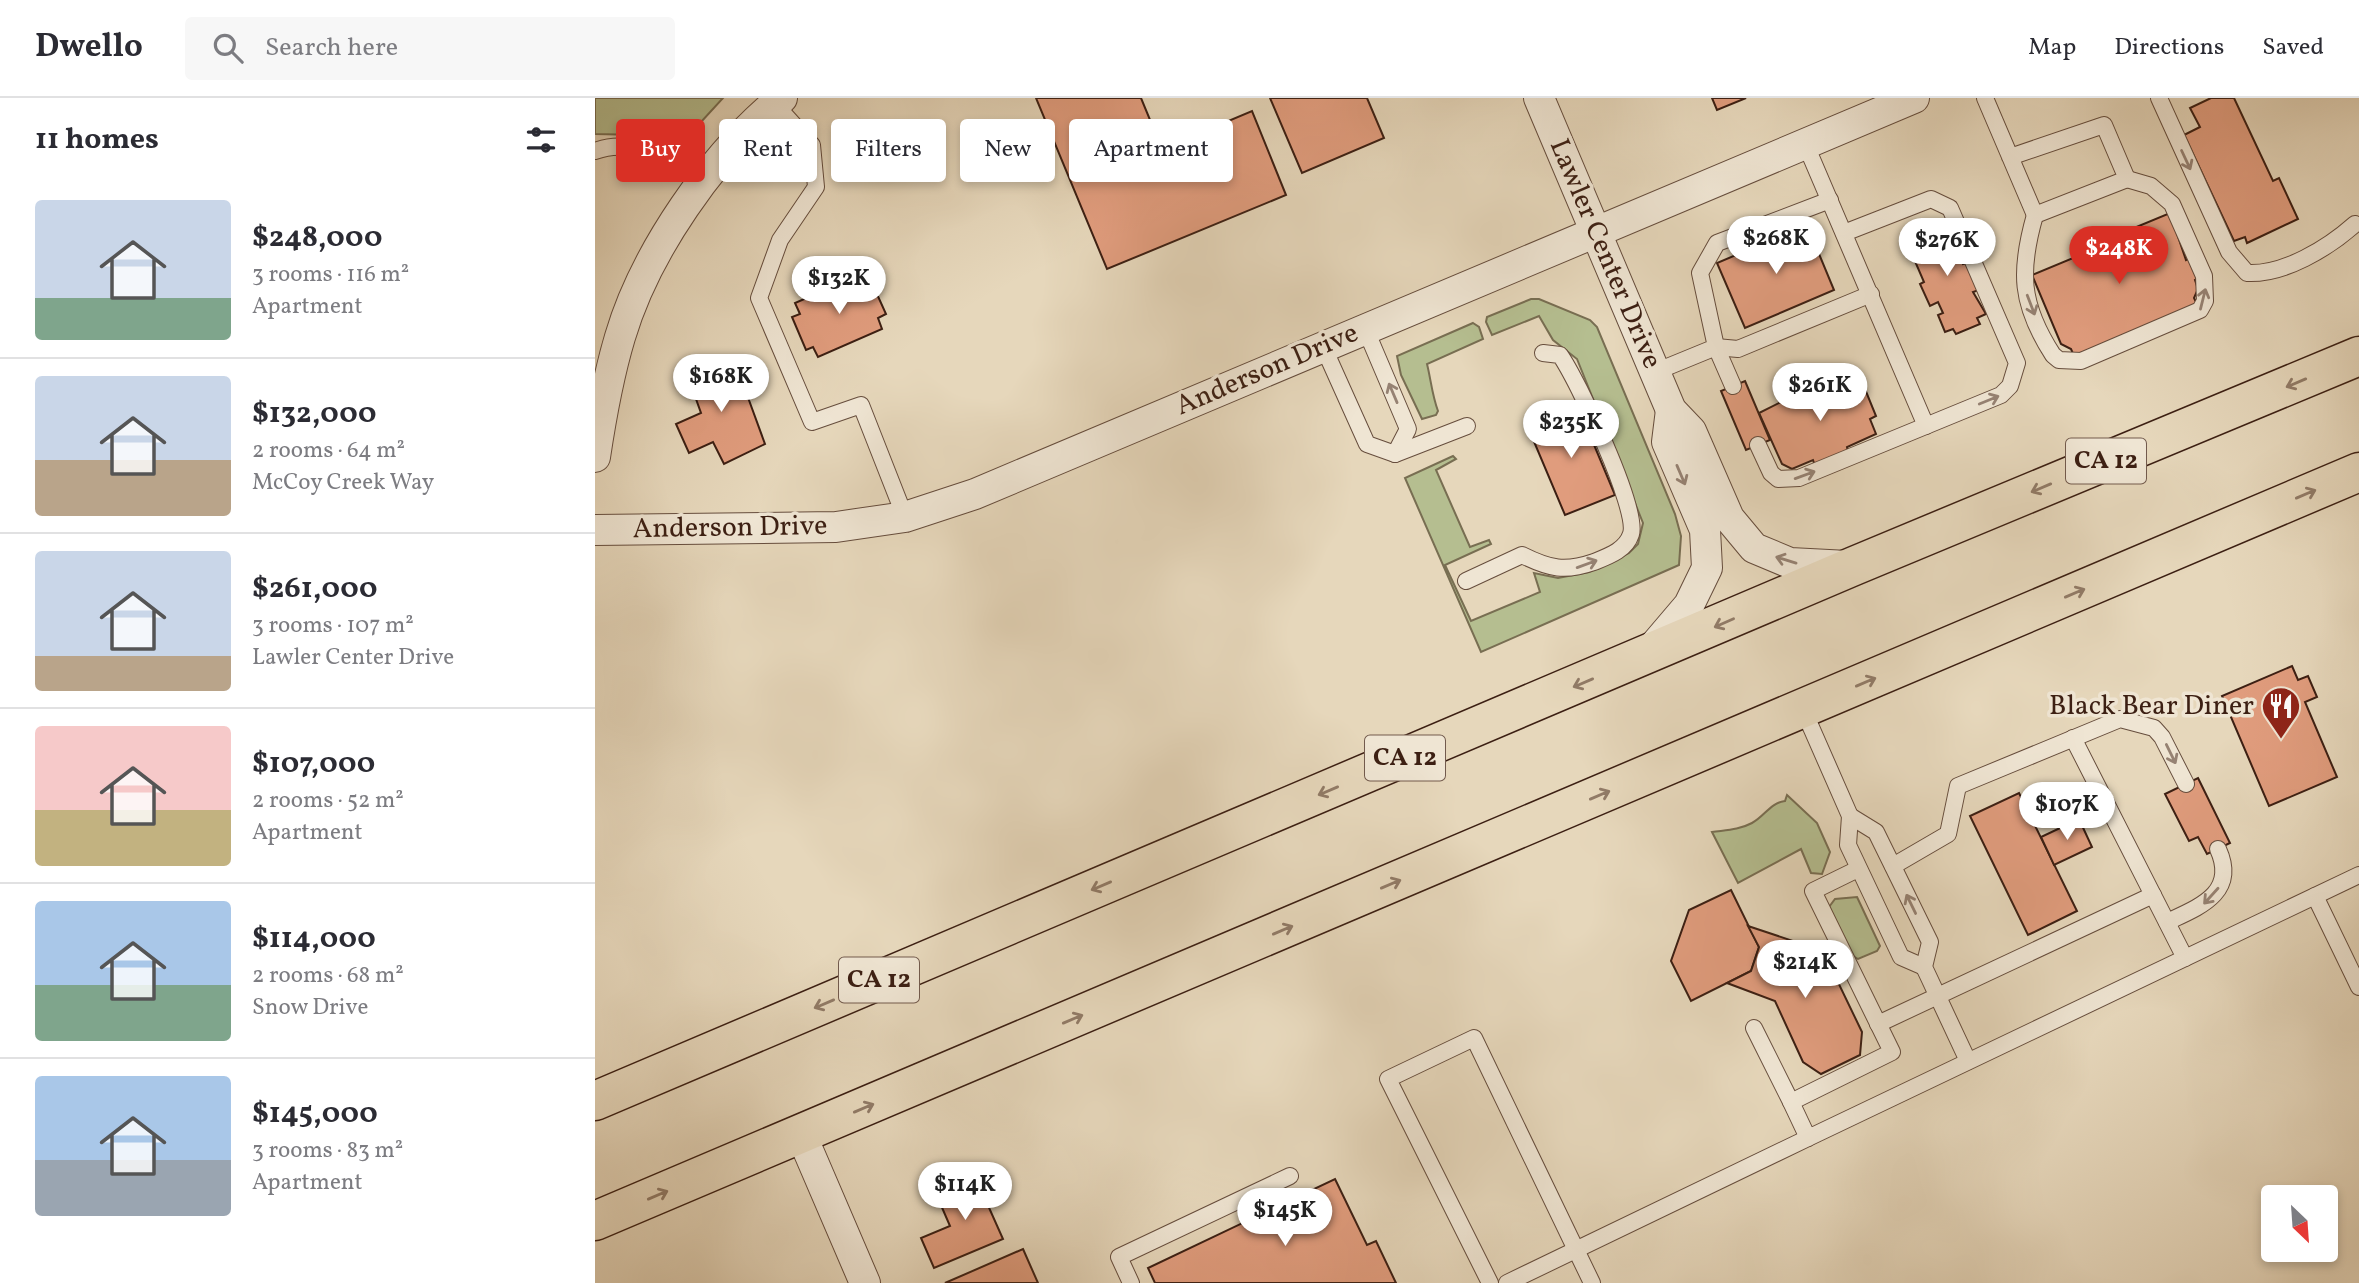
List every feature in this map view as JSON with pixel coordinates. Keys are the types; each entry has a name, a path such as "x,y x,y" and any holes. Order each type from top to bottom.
{"highway":[{"name":"CA 12","path":"595,1101 1854,566 2359,356"},
{"path":"595,1221 2359,472"}],"street":[{"name":"Lawler Center Drive","path":"1539,98 1671,410 1691,431 1729,518 1754,548 1790,563 1854,566"},
{"name":"Anderson Drive","path":"595,530 836,527 905,517 975,494 1914,98"},
{"path":"595,457 604,401 620,335 656,254 701,184 737,140 778,101"},
{"name":"Lawler Center Drive","path":"1646,656 1689,605 1707,568 1705,530 1667,442 1671,410"},
{"path":"801,1134 865,1283"}],"lane":[{"path":"1985,98 2035,215 2023,264 2022,281 2053,355 2059,360 2081,361 2200,310 2205,301 2204,276 2172,204 2151,186 2127,179 2035,215"},
{"path":"2159,98 2229,252 2247,273 2263,274 2317,251 2337,240 2355,224"},
{"path":"778,101 812,145 816,187 780,240 759,298 812,422 862,405 905,517"},
{"path":"2010,157 2104,125 2127,179"},
{"path":"1805,143 1926,426"},
{"path":"595,151 607,147 632,146 667,160 701,184"},
{"path":"1758,445 1771,473 1778,479 1788,481 2001,395 2010,386 2017,363 1950,208 1931,199 1844,233"},
{"path":"1733,386 1716,347 1700,273 1717,243 1830,200"},
{"path":"1655,372 1716,347 1738,349 1871,294"},
{"path":"1365,328 1408,429 1395,454"},
{"path":"1323,346 1367,444 1395,454 1467,426"},
{"path":"1466,581 1523,555 1545,566 1572,569 1622,548 1631,535 1631,509 1577,382 1560,355 1543,353"},
{"path":"1803,709 1850,816 1848,845 1858,869 1901,957 1923,967 1968,1061"},
{"path":"1893,866 1948,834 1958,786 2120,719 2154,728 2162,737 2186,784"},
{"path":"2073,738 2185,958"},
{"path":"1850,816 1876,832 1930,942 1923,967"},
{"path":"2167,922 2200,907 2214,896 2222,882 2224,869 2218,849"},
{"path":"1791,1102 1892,1052 1813,891 1858,869"},
{"path":"1507,1283 2359,875"},
{"path":"1878,1024 2153,895"},
{"path":"2315,896 2359,986"},
{"path":"1754,1028 1808,1138"},
{"path":"1489,1283 1388,1079 1474,1038 1592,1283"},
{"path":"1131,1283 1119,1257 1290,1175"}],"green space":[{"path":"595,98 723,98 704,119 616,119 616,134 595,134"},
{"path":"1531,299 1539,299 1590,320 1597,327 1675,514 1681,536 1679,565 1481,652 1405,478 1453,456 1456,459 1436,470 1470,547 1489,540 1491,544 1445,565 1471,621 1540,592 1534,573 1558,578 1589,572 1629,553 1638,544 1643,523 1577,359 1553,340 1539,316 1492,335 1486,322 1487,317"},
{"path":"1473,323 1479,327 1483,339 1427,364 1438,411 1436,415 1422,419 1401,375 1397,356"},
{"path":"1787,795 1817,823 1830,852 1822,874 1811,873 1801,849 1738,883 1712,832 1752,823 1775,804 1785,801"},
{"path":"1857,897 1880,946 1877,951 1858,959 1853,956 1829,907 1835,899"}],"building":[{"path":"1036,98 1141,98 1150,119 1069,119 1069,177 1055,144 1055,119 1045,119"},
{"path":"1270,98 1367,98 1384,138 1302,173"},
{"path":"1712,98 1746,98 1717,110"},
{"path":"2211,98 2234,98 2273,181 2279,178 2298,219 2247,243 2245,237 2234,241 2184,135 2200,127 2190,108"},
{"path":"1252,111 1286,195 1107,269 1071,182 1233,182 1233,119"},
{"path":"2170,213 2186,260 2190,258 2198,278 2195,280 2198,289 2194,298 2197,304 2074,356 2071,349 2061,344 2032,275 2119,239 2117,235"},
{"path":"1944,221 1963,264 1970,262 1982,289 1973,292 1986,314 1977,318 1980,324 1956,334 1953,329 1945,332 1938,315 1943,313 1938,302 1930,306 1920,284 1924,282 1905,238"},
{"path":"1807,225 1834,290 1745,328 1717,263"},
{"path":"859,275 864,286 872,283 886,314 878,318 882,329 818,357 813,347 806,350 792,317 800,314 795,303"},
{"path":"724,357 741,394 746,392 765,444 724,464 713,442 689,453 676,424 701,413 687,374"},
{"path":"1852,374 1859,391 1865,389 1876,416 1870,419 1876,434 1847,447 1848,452 1815,466 1813,460 1792,469 1782,464 1759,413 1821,382 1822,386"},
{"path":"1745,381 1770,440 1746,450 1721,391"},
{"path":"1577,404 1615,495 1565,515 1527,425"},
{"name":"Black Bear Diner","path":"2292,666 2298,680 2308,676 2317,697 2305,702 2337,777 2269,806 2222,696"},
{"path":"2198,778 2230,843 2207,854 2198,837 2189,841 2165,794"},
{"path":"2019,793 2077,911 2028,935 1970,816"},
{"path":"2079,819 2092,847 2054,865 2041,837"},
{"path":"1731,890 1759,947 1751,971 1691,1001 1671,961 1689,910"},
{"path":"1748,926 1823,951 1862,1032 1860,1055 1821,1074 1803,1062 1775,1001 1727,983 1751,971 1759,947"},
{"path":"1000,1176 1006,1192 986,1201 1003,1239 934,1268 921,1238 950,1226 937,1196 978,1179 981,1185"},
{"path":"1335,1179 1367,1245 1376,1241 1396,1283 1155,1283 1148,1268"},
{"path":"1023,1249 1038,1283 945,1283"}],"place":[{"name":"Black Bear Diner","path":"2281,740"}]}
